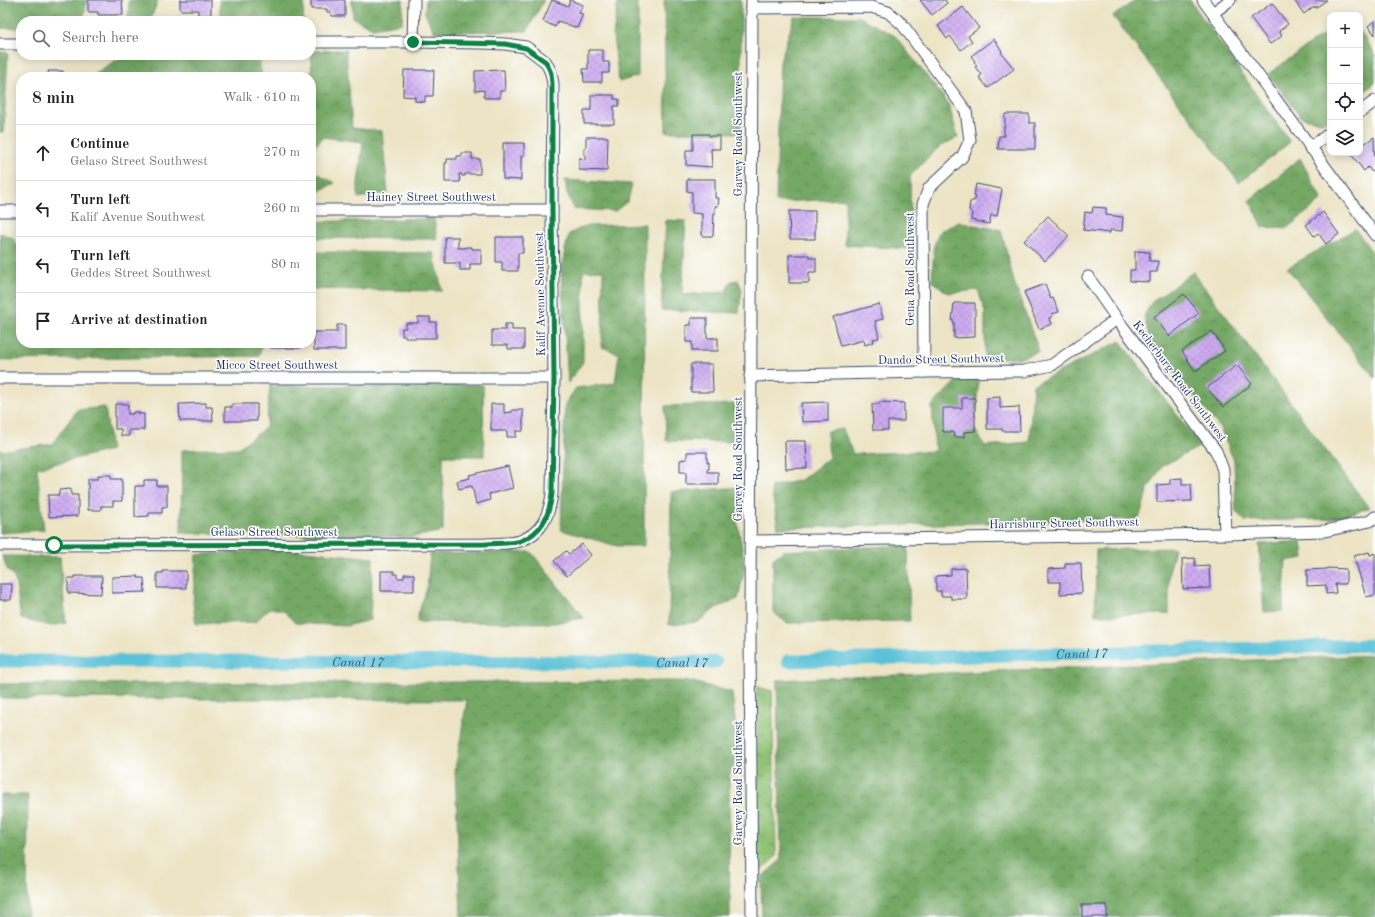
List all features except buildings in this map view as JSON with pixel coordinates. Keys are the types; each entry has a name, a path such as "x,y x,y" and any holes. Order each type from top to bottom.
{"street":[{"path":"316,42 413,42 414,0"},
{"path":"1203,0 1375,235"},
{"path":"1212,13 1230,0"},
{"name":"Gena Road Southwest","path":"752,4 871,7 888,12 902,24 966,111 970,140 962,157 929,188 923,204 924,372"},
{"name":"Garvey Road Southwest","path":"752,4 750,376 752,917"},
{"name":"Kalif Avenue Southwest","path":"413,42 505,44 526,48 546,62 551,73 554,378 552,494 550,508 542,526"},
{"path":"0,44 16,44"},
{"path":"1363,110 1375,100"},
{"path":"1310,148 1327,136"},
{"name":"Hainey Street Southwest","path":"316,210 552,210"},
{"path":"0,211 16,211"},
{"name":"Kecherburg Road Southwest","path":"1088,277 1117,319 1216,450 1223,470 1225,534"},
{"name":"Dando Street Southwest","path":"750,376 1024,371 1052,365 1117,319"},
{"name":"Micco Street Southwest","path":"0,378 554,378"},
{"name":"Harrisburg Street Southwest","path":"751,541 1225,534 1325,531 1370,521 1375,517"},
{"name":"Gelaso Street Southwest","path":"0,545 485,544 519,542 533,534 542,526"}],"green space":[{"path":"0,0 88,0 83,16 16,16 16,28 0,28"},
{"path":"129,0 158,0 152,16 128,16"},
{"path":"219,0 304,0 303,16 221,16"},
{"path":"352,0 403,0 402,23 373,28 353,18"},
{"path":"426,0 544,0 527,31 434,32 425,13"},
{"path":"618,0 638,0 638,76 619,82 613,36"},
{"path":"664,0 741,0 741,133 666,132"},
{"path":"1136,0 1190,0 1290,142 1239,183 1113,16"},
{"path":"794,17 860,17 895,36 948,103 958,137 939,147 910,176 911,249 845,245 845,199 776,202 780,62"},
{"path":"1327,32 1327,121 1320,122 1301,117 1268,74"},
{"path":"1363,36 1375,54 1375,83 1363,93"},
{"path":"346,50 352,128 382,131 388,193 358,198 358,183 363,142 323,137 316,145 316,72 311,72 311,60 316,60 316,51"},
{"path":"0,52 8,53 4,132 0,132"},
{"path":"117,60 259,60 261,72 98,72"},
{"path":"1300,158 1322,200 1287,228 1263,227 1250,200"},
{"path":"316,173 335,183 316,192"},
{"path":"565,180 632,184 628,201 615,211 574,209 567,193"},
{"path":"434,218 437,239 316,238 316,222"},
{"path":"666,220 686,221 682,295 725,292 731,281 738,280 742,289 739,313 661,310"},
{"path":"958,222 1001,230 1014,282 1039,351 1021,358 985,358 985,312 978,290 948,293 932,281 934,246 939,232"},
{"path":"645,224 644,546 617,546 561,530 565,404 576,388 615,383 619,354 602,347 603,270 583,271 583,362 568,383 561,267 569,234 585,226"},
{"path":"1355,229 1375,256 1375,378 1287,268"},
{"path":"0,233 12,237 16,243 16,348 261,348 259,356 0,360"},
{"path":"316,252 434,253 442,291 316,289"},
{"path":"1193,272 1369,508 1332,519 1245,521 1236,512 1234,461 1220,428 1150,341 1144,316 1152,302"},
{"path":"1120,341 1201,446 1162,466 1148,489 1139,519 778,528 771,487 801,480 829,458 827,431 843,429 853,454 935,451 932,406 958,379 979,379 974,428 985,446 1029,442 1033,385"},
{"path":"483,385 484,456 443,456 443,531 413,537 181,533 182,450 238,448 266,428 270,386"},
{"path":"736,404 741,415 731,442 666,441 665,406"},
{"path":"105,407 111,450 37,468 44,530 0,533 0,451 52,444 77,410"},
{"path":"740,487 741,506 736,513 745,566 738,599 716,608 698,622 669,625 671,492"},
{"path":"1302,541 1304,558 1286,561 1283,611 1264,612 1259,544"},
{"path":"908,545 910,621 787,623 773,612 773,559 783,551"},
{"path":"1175,548 1169,573 1169,614 1095,615 1096,550"},
{"path":"286,549 373,558 370,620 346,626 295,623 284,611 270,608 255,622 196,624 193,603 196,555"},
{"path":"531,552 584,618 555,623 417,622 427,588 430,554"},
{"path":"2,556 60,557 66,623 51,626 21,619 15,579 7,569"},
{"path":"1375,655 1375,917 762,917 761,878 781,860 777,680"},
{"path":"689,681 732,692 739,755 729,776 730,917 461,917 455,770 467,700 0,698 0,684"},
{"path":"757,687 772,691 776,857 758,873"},
{"path":"0,795 28,795 27,917 0,917"}],"waterway":[{"name":"Canal 17","path":"788,661 1375,645"},
{"name":"Canal 17","path":"0,661 716,662"}],"route":[{"path":"54,545 485,544 519,542 533,534 542,526 550,508 552,494 554,378 551,73 546,62 526,48 505,44 413,42"}]}
